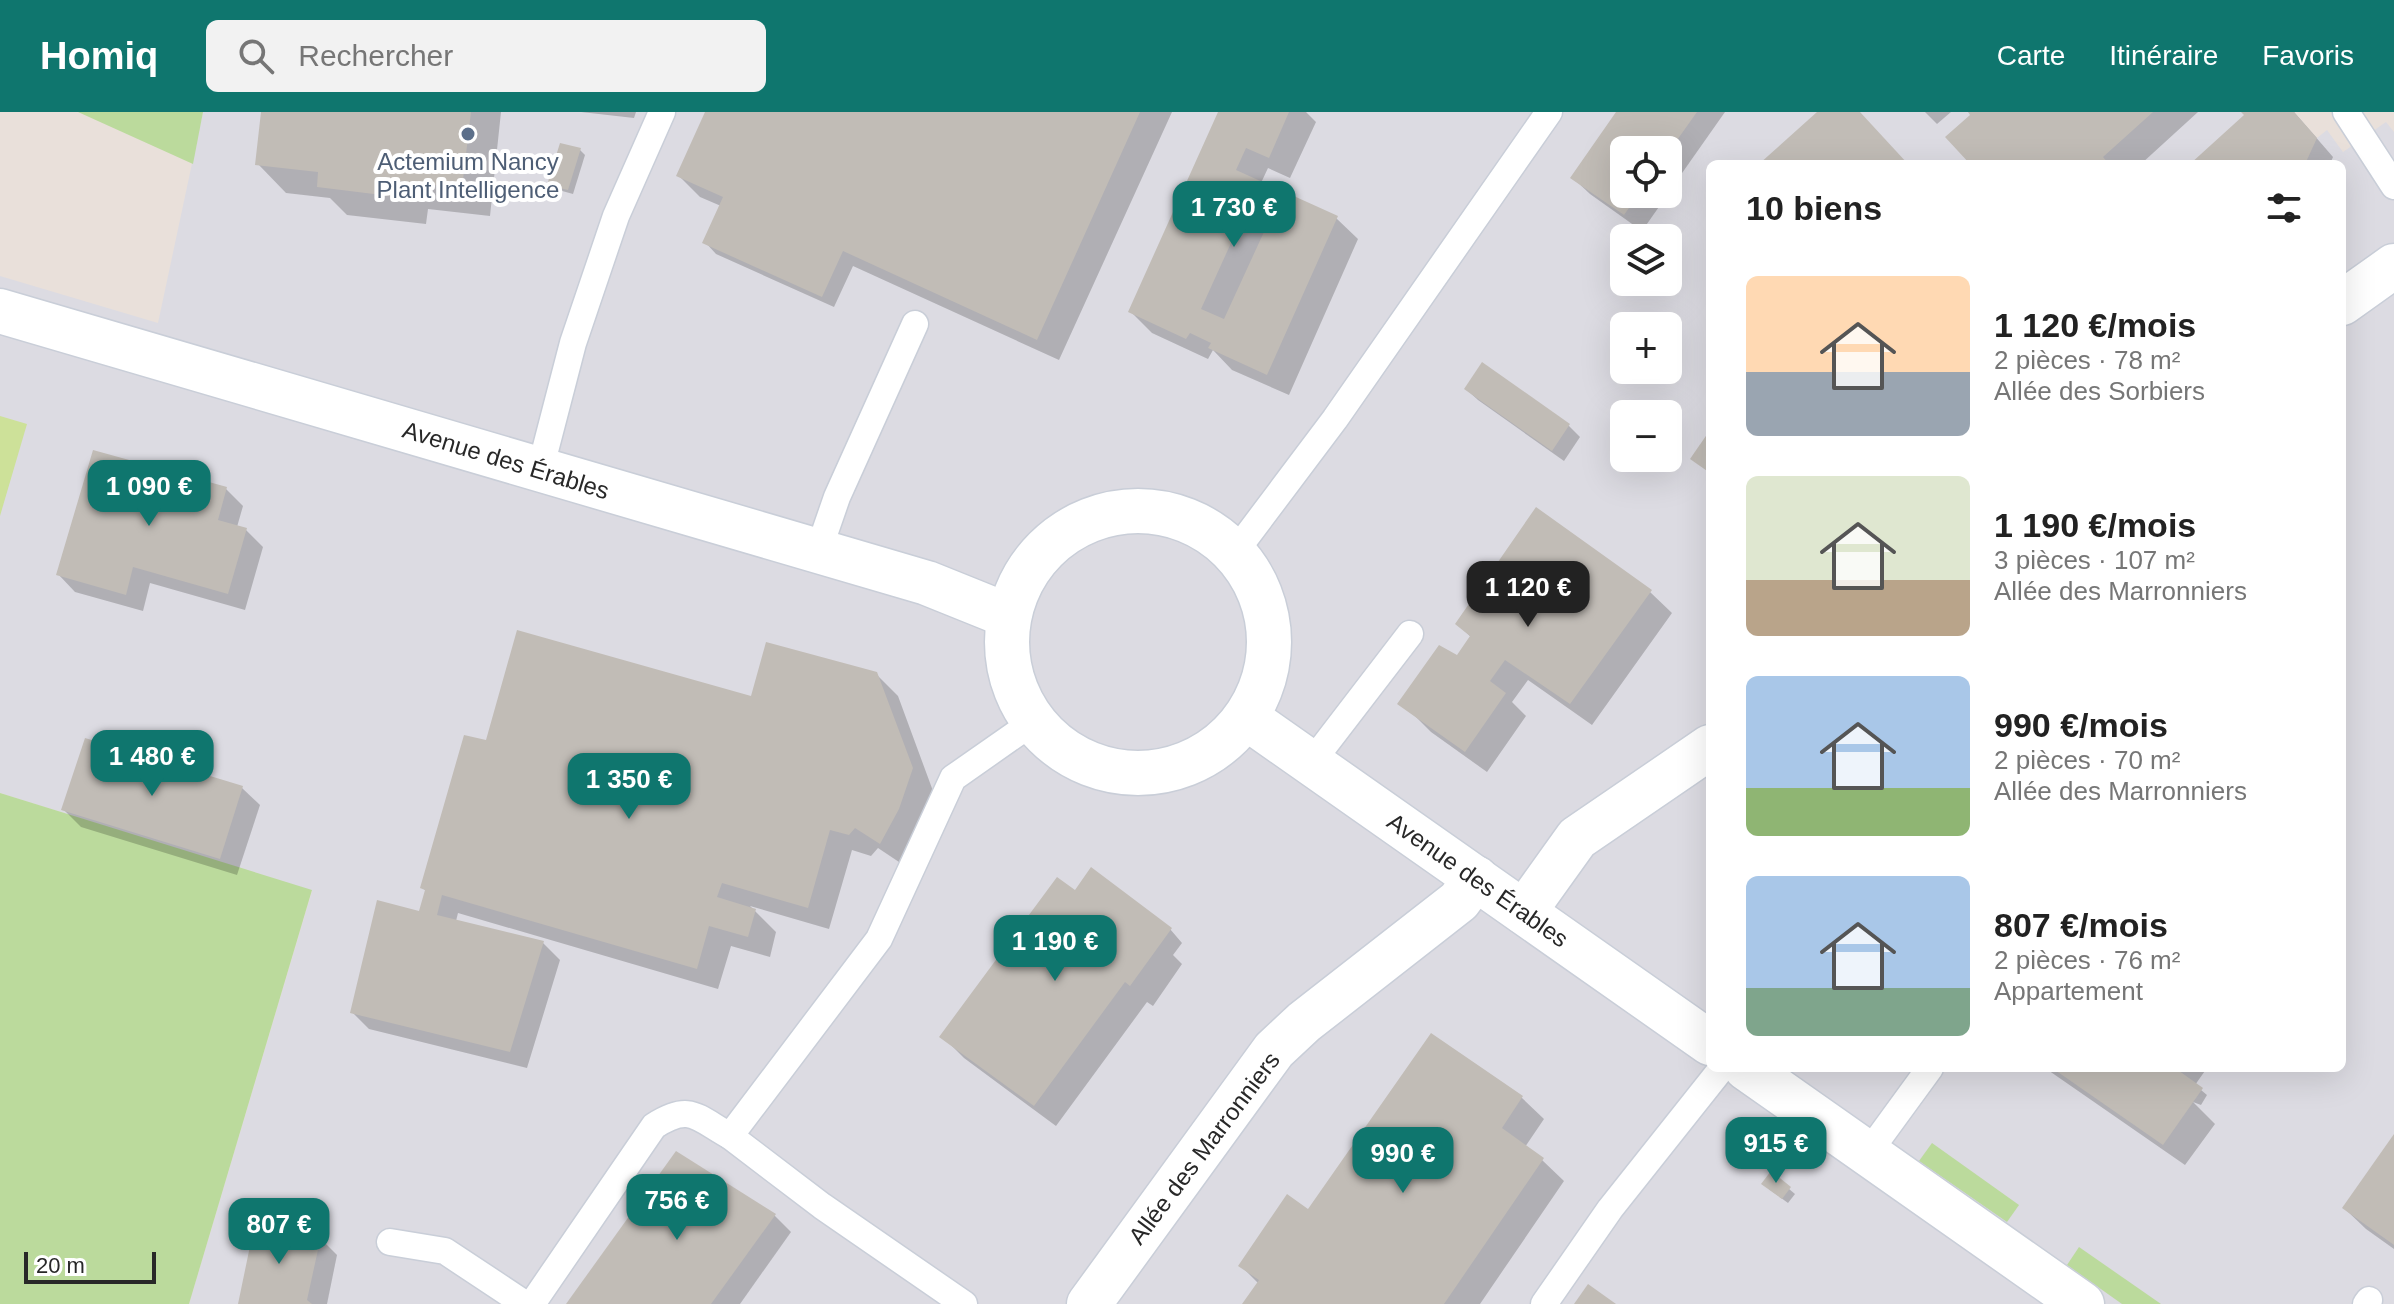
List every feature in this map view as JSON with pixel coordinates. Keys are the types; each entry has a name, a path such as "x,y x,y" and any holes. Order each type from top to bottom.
{"street":[{"path":"2346,300 2394,266"},
{"name":"Avenue des Érables","path":"0,311 927,583 1009,616"},
{"path":"1145,510 1197,524 1235,552 1253,578 1264,603 1269,632 1269,660 1260,692 1247,718 1224,743 1196,761 1166,771 1120,773 1090,765 1067,754 1033,722 1014,688 1006,643 1009,616 1020,582 1050,543 1072,527 1099,516 1145,510"},
{"name":"Avenue des Érables","path":"1247,718 1706,1040"},
{"path":"1524,912 1577,838 1706,750"},
{"name":"Allée des Marronniers","path":"1089,1304 1274,1050 1304,1022 1459,901 1476,878"},
{"path":"1752,1072 2082,1304"}],"lane":[{"path":"540,470 582,315 616,216 662,112"},
{"path":"1235,552 1335,419 1549,112"},
{"path":"2346,112 2394,186"},
{"path":"818,552 837,497 915,324"},
{"path":"1311,763 1410,634"},
{"path":"730,1136 879,939 953,778 1033,722"},
{"path":"1544,1304 1610,1209 1719,1072"},
{"path":"1868,1153 1927,1072"},
{"path":"532,1304 654,1126 674,1113 689,1113 730,1136 822,1206 964,1304"},
{"path":"390,1242 445,1251 525,1304"}],"shaded area":[{"path":"203,112 2294,112 2317,138 2327,130 2343,152 2386,122 2394,132 2394,1304 189,1304 312,891 0,793 0,276 158,323"}],"green space":[{"path":"78,112 203,112 193,164"},
{"path":"0,416 27,424 0,516"},
{"path":"0,793 312,890 189,1304 0,1304"},
{"path":"1932,1143 2019,1205 2007,1222 1919,1161"},
{"path":"2079,1247 2161,1304 2122,1304 2067,1265"}],"building":[{"path":"261,112 471,112 462,188 400,181 398,197 317,187 318,172 255,165"},
{"path":"705,112 1140,112 1037,340 843,251 822,297 702,243 723,197 676,176"},
{"path":"1218,112 1289,112 1269,158 1246,148 1236,170 1338,216 1267,375 1208,348 1211,343 1190,333 1186,339 1128,312","holes":["1246,210 1269,221 1224,319 1201,309"]},
{"path":"1616,112 1697,112 1680,136 1610,136 1610,205 1570,178"},
{"path":"1817,112 1860,112 1904,160 1763,160"},
{"path":"1968,112 2153,112 2103,157 2106,160 1966,160 1945,137 1970,115"},
{"path":"2241,112 2294,112 2317,138 2307,160 2194,160 2244,115"},
{"path":"560,143 581,148 568,190 547,185"},
{"path":"1614,208 1629,208 1624,215"},
{"path":"1482,362 1570,424 1552,451 1464,389"},
{"path":"1706,436 1706,470 1690,459"},
{"path":"93,450 227,487 218,520 247,528 228,594 133,567 126,595 56,575"},
{"path":"1536,507 1652,590 1570,704 1505,660 1490,681 1506,693 1465,752 1397,704 1439,645 1457,655 1470,636 1455,624"},
{"path":"517,630 751,696 766,642 877,672 913,768 899,809 880,844 855,828 849,835 830,830 808,908 722,883 717,897 756,909 748,937 709,926 697,969 442,895 437,915 544,941 510,1052 350,1013 377,900 419,911 425,890 420,888 464,735 486,740"},
{"path":"85,738 243,786 220,859 61,810"},
{"path":"1091,867 1172,928 1130,986 1125,982 1034,1106 939,1037 1057,877 1075,890"},
{"path":"1431,1033 1523,1096 1502,1128 1544,1158 1444,1304 1242,1304 1259,1280 1238,1266 1287,1194 1308,1209"},
{"path":"2058,1072 2181,1072 2203,1088 2163,1145"},
{"path":"2394,1134 2394,1245 2342,1208"},
{"path":"676,1151 776,1214 711,1304 566,1304"},
{"path":"1771,1171 1791,1187 1782,1199 1761,1184"},
{"path":"255,1222 321,1236 307,1300 312,1304 238,1304"},
{"path":"1588,1284 1616,1304 1574,1304"}],"place":[{"name":"Actemium Nancy Plant Intelligence","path":"468,134"}]}
